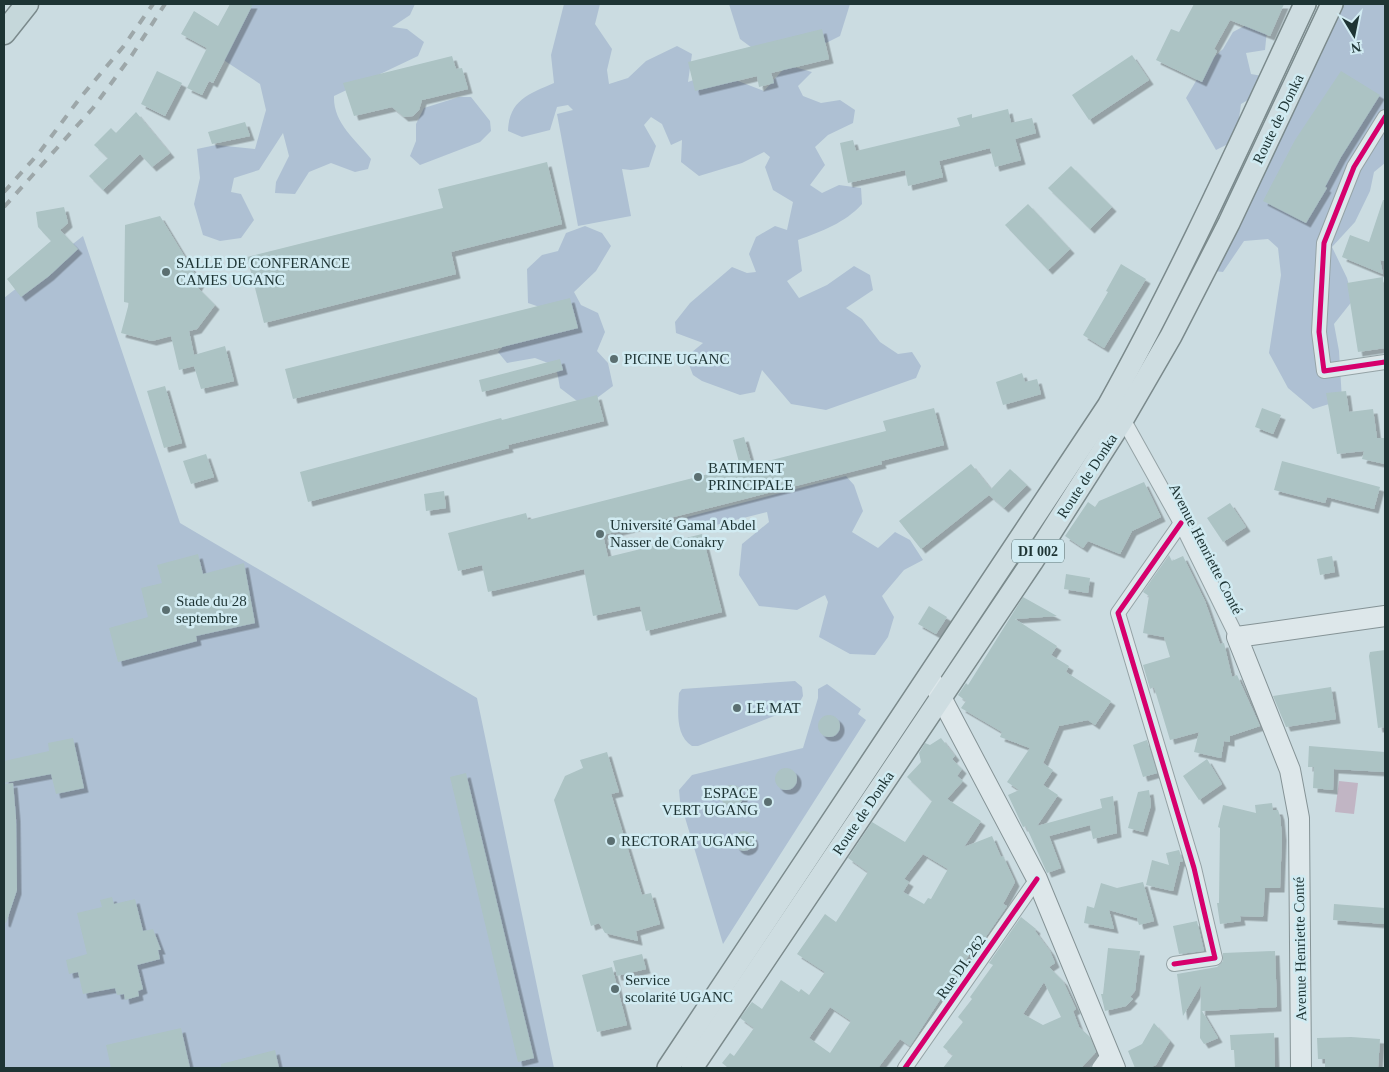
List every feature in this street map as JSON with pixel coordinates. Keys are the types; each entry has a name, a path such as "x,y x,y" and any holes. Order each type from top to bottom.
{"highway":[{"path":"4,33 27,4"}],"main road":[{"name":"Route de Donka","path":"668,1068 1108,406 1151,328 1196,237 1305,4"},
{"name":"Route de Donka","path":"692,1068 940,695 1032,562 1124,419 1171,336 1229,223 1332,4"},
{"path":"1237,637 1385,616"},
{"name":"Avenue Henriette Conté","path":"1237,637 1290,770 1299,818 1301,1068"},
{"path":"929,674 1037,879 1108,1063"}],"street":[{"path":"1385,117 1354,167 1324,243 1319,332 1324,371 1385,362"},
{"name":"Avenue Henriette Conté","path":"1124,419 1181,523 1237,637"},
{"path":"1174,964 1215,958 1194,868 1118,613 1181,523"},
{"name":"Rue DI. 262","path":"905,1068 1037,879"}],"shaded area":[{"path":"243,4 415,4 410,15 392,27 407,29 424,42 418,56 334,96 337,114 341,123 371,159 368,169 355,172 331,163 309,172 295,194 275,193 276,182 289,156 283,133 259,170 234,178 231,192 241,194 254,220 241,238 220,241 203,235 194,204 200,178 197,149 216,145 255,149 266,110 260,84 222,59 227,27"},
{"path":"564,4 600,4 595,24 612,49 607,70 609,84 628,78 646,61 677,46 692,54 688,82 711,74 725,76 764,91 787,65 812,72 798,86 803,96 821,103 840,100 855,110 853,123 828,135 815,147 825,165 810,185 822,193 839,185 861,188 862,204 841,221 798,240 802,271 787,281 799,298 827,285 854,266 870,275 873,290 846,308 862,319 880,342 898,354 912,352 921,366 916,378 826,410 791,404 762,370 755,392 740,395 702,381 693,375 686,357 703,343 676,333 675,322 690,303 732,267 747,273 756,272 749,254 756,237 775,226 787,230 793,202 773,190 765,167 770,157 764,152 742,163 699,176 681,162 682,140 671,145 662,124 651,117 644,125 656,146 649,167 631,170 622,169 631,216 578,226 557,114 573,110 568,105 557,107 550,130 522,137 508,131 509,120 516,105 529,95 554,83 551,55"},
{"path":"729,4 850,4 840,36 808,52 763,56 740,39"},
{"path":"1326,4 1385,4 1385,163 1374,172 1370,191 1355,222 1332,247 1347,278 1353,300 1334,324 1339,351 1342,400 1313,409 1288,388 1269,353 1281,275 1278,248 1268,239 1244,241 1223,272 1207,270 1229,214 1200,210 1205,189 1249,163 1270,125 1253,97 1241,104 1236,140 1216,150 1186,98 1206,64 1223,49 1233,32 1259,18 1268,20 1265,50 1246,53 1251,74 1262,76 1272,86 1304,72 1317,61 1321,54 1323,47 1323,15"},
{"path":"459,97 471,97 490,121 491,131 480,142 420,165 410,156 416,141 416,124 424,108"},
{"path":"585,226 602,233 611,246 596,271 574,292 581,305 598,313 605,332 597,351 608,363 613,386 585,407 560,388 556,366 535,358 507,363 498,352 518,331 563,315 528,303 527,269 542,255 558,251 566,233"},
{"name":"Stade du 28 septembre","path":"83,236 180,523 477,698 554,1068 4,1068 4,298"},
{"path":"846,476 854,485 863,511 852,532 878,548 895,532 910,540 923,560 904,570 882,596 894,617 888,637 875,655 850,654 819,637 828,602 825,595 797,610 759,606 739,575 742,544 769,522 767,512 692,531 687,517"},
{"path":"795,681 802,687 803,696 797,707 698,746 692,746 683,736 678,715 679,693 682,689"},
{"path":"827,684 861,709 858,714 866,720 723,944 680,801 679,790 692,775 803,748 818,698 818,689"},
{"path":"1339,781 1358,783 1354,814 1335,812"}],"building":[{"path":"230,4 253,4 213,83 209,81 202,95 187,88 207,48 181,34 194,11 218,26"},
{"path":"1194,4 1284,4 1270,36 1230,20 1214,49 1217,51 1202,82 1156,60 1171,29 1179,32"},
{"path":"822,29 829,59 771,73 774,83 759,87 757,76 695,91 688,62"},
{"path":"1132,55 1149,80 1089,120 1072,95"},
{"path":"452,56 456,69 462,68 468,89 422,100 419,110 413,116 404,117 392,107 354,116 343,83"},
{"path":"157,71 182,83 165,116 141,104"},
{"path":"1341,71 1380,95 1341,157 1325,187 1327,188 1306,223 1263,201 1295,140"},
{"path":"1008,109 1011,123 1032,118 1036,133 1015,139 1021,160 995,167 990,148 939,161 943,177 908,186 905,170 848,183 840,143 853,140 856,151 960,126 957,118 972,114 972,118"},
{"path":"136,112 170,153 152,167 140,154 103,190 89,176 108,158 94,145 111,128 116,133"},
{"path":"245,122 250,136 212,144 208,132"},
{"path":"547,162 562,224 451,252 456,274 264,323 247,257 443,208 438,189"},
{"path":"1071,166 1112,207 1090,229 1048,188"},
{"path":"1383,200 1385,200 1385,261 1380,260 1383,274 1342,257 1350,235 1369,242"},
{"path":"1028,204 1070,249 1048,270 1005,225"},
{"path":"64,207 68,223 60,230 78,249 49,276 21,297 7,279 51,241 38,227 36,212"},
{"path":"160,216 200,282 197,287 215,305 197,329 189,331 194,355 225,346 234,381 201,389 194,366 179,370 171,336 152,341 121,333 129,303 124,302 125,225"},
{"path":"1121,264 1146,279 1104,348 1083,335 1108,292 1106,291"},
{"path":"1383,277 1385,348 1358,352 1347,283"},
{"path":"570,298 578,328 293,399 285,369"},
{"path":"560,359 563,370 482,392 479,380"},
{"path":"1022,373 1025,382 1037,379 1041,394 1003,405 996,382"},
{"path":"165,386 182,443 164,448 147,391"},
{"path":"1346,391 1349,412 1373,409 1377,438 1385,438 1385,464 1362,459 1364,451 1337,454 1326,393"},
{"path":"597,395 604,421 508,445 509,448 308,502 300,472 501,418 502,420"},
{"path":"934,408 944,445 881,461 882,464 603,535 608,557 702,534 722,612 646,631 640,606 593,616 584,569 488,592 482,565 458,571 448,533 526,513 528,520 740,466 733,440 744,437 752,465 886,431 883,421"},
{"path":"1262,408 1281,415 1273,434 1255,427"},
{"path":"206,454 214,477 191,484 183,461"},
{"path":"1282,461 1380,487 1374,509 1327,497 1325,503 1274,490"},
{"path":"971,464 991,489 1010,469 1027,485 1004,508 989,495 921,549 899,521"},
{"path":"1144,482 1161,517 1132,531 1120,554 1088,541 1083,548 1065,536 1088,502 1095,507 1099,501"},
{"path":"444,491 446,508 426,511 424,494"},
{"path":"1230,503 1246,527 1223,542 1207,518"},
{"path":"198,554 203,574 244,563 255,623 196,636 197,641 118,662 109,628 148,617 141,588 162,583 157,565"},
{"path":"1169,555 1172,561 1183,556 1205,601 1220,644 1224,643 1232,677 1237,675 1260,726 1230,736 1230,742 1224,741 1221,758 1194,752 1199,732 1170,740 1154,687 1150,689 1143,665 1170,657 1164,637 1143,633 1149,596 1143,592"},
{"path":"1332,556 1335,572 1320,575 1317,559"},
{"path":"1066,574 1090,578 1088,593 1064,589"},
{"path":"1023,597 1057,616 1015,619 1057,646 1051,655 1069,666 1066,672 1111,701 1095,725 1088,720 1059,726 1043,763 1053,770 1043,785 1058,795 1037,826 1102,808 1100,799 1113,796 1117,833 1093,839 1090,825 1049,836 1061,868 1047,873 1026,826 1023,827 1008,795 1019,790 1007,782 1030,748 1000,737 1002,732 961,708 966,701 958,695 966,683 968,685"},
{"path":"929,606 947,617 936,634 918,624"},
{"path":"1385,650 1385,727 1378,728 1369,656 1370,652"},
{"path":"1331,687 1336,719 1286,727 1273,696"},
{"path":"829,715 837,718 840,726 837,734 829,737 821,734 818,726 821,718"},
{"path":"73,738 84,788 56,794 51,774 4,783 4,761 49,751 48,743"},
{"path":"941,738 955,756 952,759 962,769 957,776 963,781 947,799 981,821 964,847 992,836 1015,882 1003,904 1007,906 974,954 971,952 910,1046 900,1039 878,1068 726,1068 722,1063 730,1053 734,1056 754,1028 740,1018 752,1002 762,1009 781,980 799,992 801,989 809,995 825,972 797,954 825,914 836,922 868,872 848,858 872,822 905,842 932,801 907,777 921,762 919,753 925,743 930,745","holes":["923,854 948,869 931,899 928,898 924,904 903,892 909,882 904,879","830,1007 851,1021 830,1053 809,1038"]},
{"path":"1147,740 1157,773 1143,777 1133,745"},
{"path":"1309,746 1385,752 1385,772 1334,769 1333,790 1313,788 1314,767 1308,767"},
{"path":"607,752 619,792 611,794 642,895 651,893 660,924 636,931 638,941 605,933 599,923 591,926 554,800 565,776 583,768 580,760"},
{"path":"1207,759 1222,784 1199,800 1183,776"},
{"path":"786,768 794,771 797,779 794,787 786,790 778,787 775,779 778,771"},
{"path":"466,773 534,1058 518,1062 450,777"},
{"path":"13,783 16,817 17,890 6,923 4,922 4,784"},
{"path":"732,785 740,788 743,796 740,804 732,807 724,804 721,796 724,788"},
{"path":"1149,790 1151,805 1143,832 1128,828 1138,792"},
{"path":"1272,803 1273,810 1278,810 1280,816 1282,836 1280,888 1265,888 1263,917 1240,916 1241,921 1220,924 1217,903 1219,903 1220,828 1218,827 1223,805 1256,813 1255,805"},
{"path":"744,831 751,834 754,841 751,848 744,851 737,848 734,841 737,834"},
{"path":"1179,850 1183,861 1180,862 1173,891 1146,885 1152,860 1169,865 1166,853"},
{"path":"1143,882 1154,921 1139,925 1137,918 1109,910 1114,929 1084,923 1087,906 1094,908 1101,883 1117,888"},
{"path":"112,897 114,904 135,899 143,931 153,929 161,950 158,950 160,959 137,965 143,989 138,991 139,996 125,1000 124,994 117,995 115,988 83,994 78,972 69,974 66,960 87,954 77,913 102,907 100,900"},
{"path":"1334,904 1385,908 1385,924 1333,920"},
{"path":"1021,917 1036,929 1035,931 1050,951 1055,963 1049,967 1063,981 1076,1009 1073,1011 1079,1027 1090,1037 1096,1052 1081,1068 943,1068 953,1055 943,1047 963,1022 958,1017 972,999 970,997 993,965 989,963","holes":["1044,982 1061,1017 1043,1025 1023,1014"]},
{"path":"1197,921 1204,951 1179,954 1173,926"},
{"path":"1108,948 1140,951 1135,991 1130,997 1133,999 1126,1006 1105,1011 1101,994 1103,994"},
{"path":"1275,951 1277,1007 1202,1011 1218,1038 1204,1044 1200,1038 1201,985 1183,1016 1177,974 1217,967 1223,961 1223,953"},
{"path":"642,954 646,969 617,976 613,961"},
{"path":"612,967 627,1025 597,1032 582,975"},
{"path":"1154,1023 1170,1041 1156,1065 1149,1068 1135,1068 1128,1051 1142,1044"},
{"path":"181,1028 190,1068 111,1068 106,1045"},
{"path":"1274,1033 1275,1068 1235,1068 1234,1050 1231,1050 1230,1035"},
{"path":"1351,1037 1380,1039 1378,1068 1325,1068 1325,1059 1318,1059 1317,1038"},
{"path":"275,1050 279,1068 221,1068 221,1064"}],"railway":[{"path":"4,192 39,153 80,98 123,47 153,4"},
{"path":"4,207 93,108 132,55 165,4"}],"cycle path":[{"path":"1385,117 1354,167 1324,243 1319,332 1324,371 1385,362"},
{"path":"1174,964 1215,958 1194,868 1118,613 1181,523"},
{"path":"905,1068 1037,879"}],"place":[{"name":"SALLE DE CONFERANCE CAMES UGANC","path":"166,272"},
{"name":"PICINE UGANC","path":"614,359"},
{"name":"BATIMENT PRINCIPALE","path":"698,477"},
{"name":"Université Gamal Abdel Nasser de Conakry","path":"600,534"},
{"name":"Stade du 28 septembre","path":"166,610"},
{"name":"LE MAT","path":"737,708"},
{"name":"ESPACE VERT UGANG","path":"768,802"},
{"name":"RECTORAT UGANC","path":"611,841"},
{"name":"Service scolarité UGANC","path":"615,989"}]}
